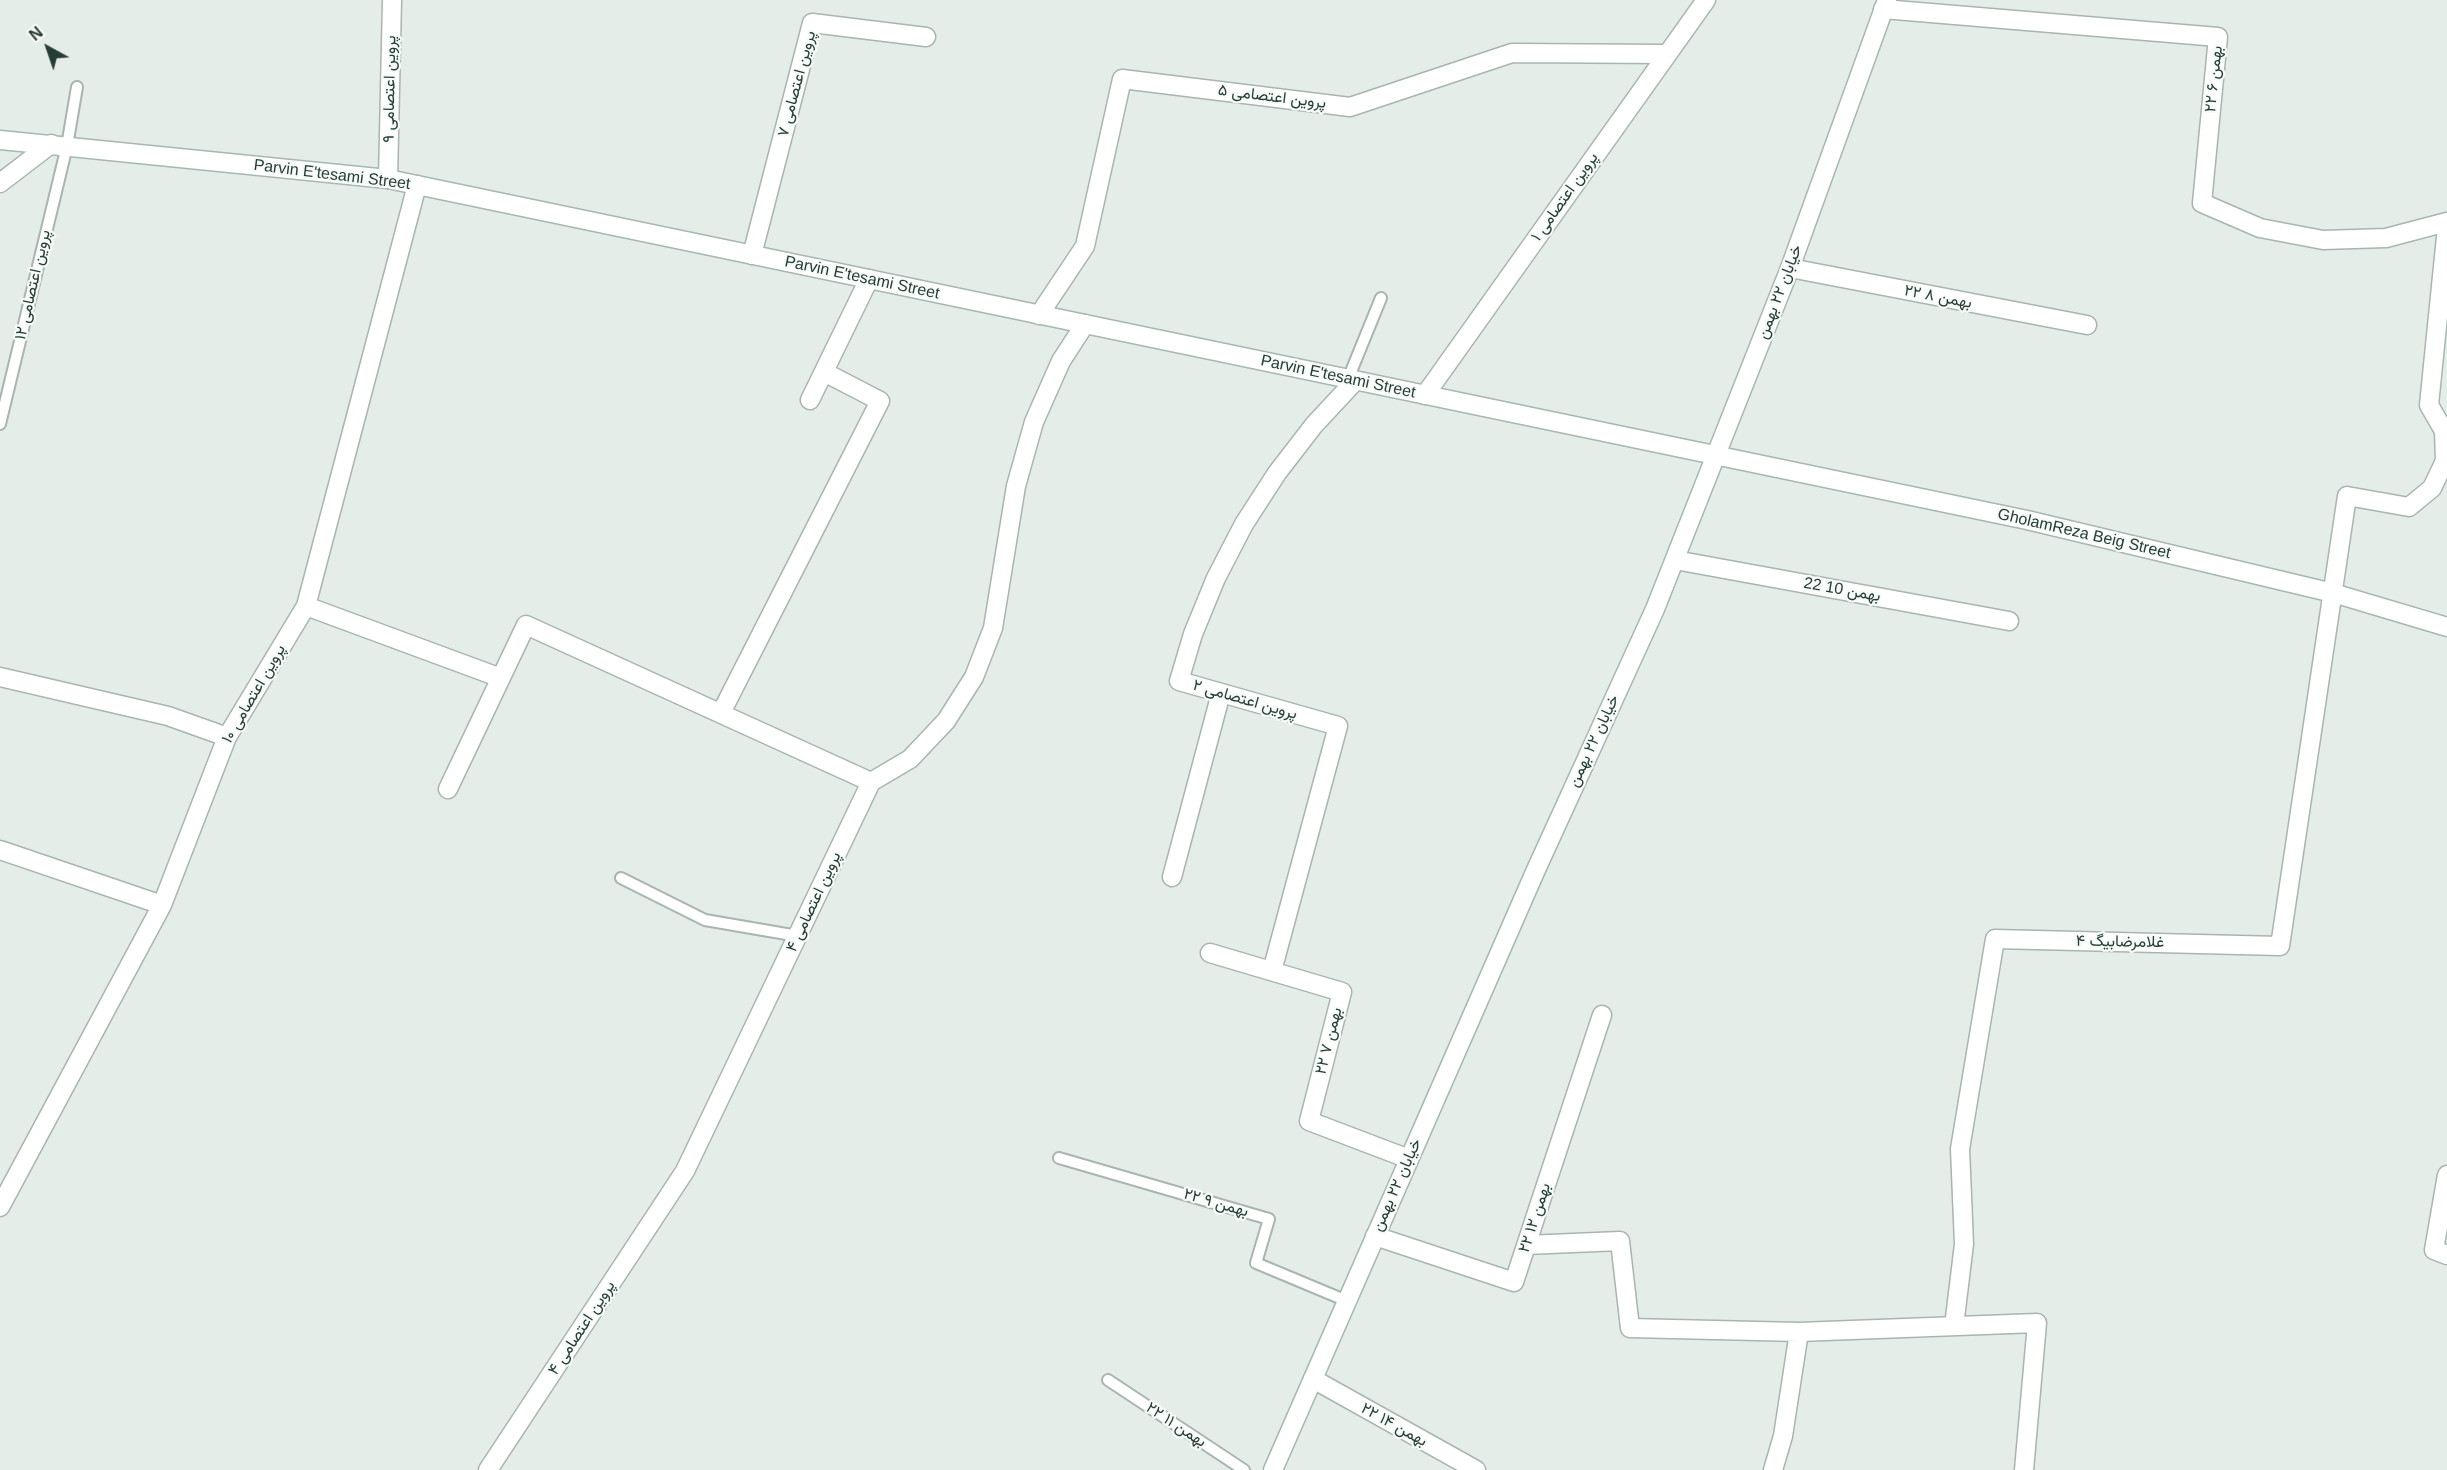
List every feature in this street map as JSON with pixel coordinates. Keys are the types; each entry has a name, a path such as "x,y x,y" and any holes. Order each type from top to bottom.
{"street":[{"name":"پروین اعتصامی ۹","path":"388,179 392,0"},
{"name":"پروین اعتصامی ۱","path":"1425,395 1706,0"},
{"name":"۲۲ بهمن ۶","path":"1885,5 2218,37 2202,203 2260,228 2323,240 2386,238 2447,222"},
{"name":"خیابان ۲۲ بهمن","path":"1273,1470 1675,560 1790,268 1885,5"},
{"name":"پروین اعتصامی ۷","path":"752,255 812,23 926,37"},
{"name":"پروین اعتصامی ۵","path":"1039,315 1085,246 1122,79 1350,107 1512,53 1668,54"},
{"name":"Parvin E'tesami Street","path":"0,140 388,179 1718,455"},
{"path":"0,183 59,145"},
{"name":"پروین اعتصامی ۱۰","path":"0,1207 162,905 228,737 306,606 417,185"},
{"path":"2333,593 2347,496 2409,507 2432,489 2445,461 2444,431 2429,405 2447,227"},
{"name":"۲۲ بهمن ۸","path":"1790,268 2087,326"},
{"path":"810,400 869,279"},
{"path":"448,789 526,625 871,782 910,759 946,721 974,677 993,628 1016,486 1034,422 1061,361 1085,324"},
{"path":"721,713 880,401 824,372"},
{"name":"پروین اعتصامی ۲","path":"1272,971 1338,726 1179,681 1193,634 1216,578 1244,524 1277,473 1352,380"},
{"name":"GholamReza Beig Street","path":"1718,455 2028,520 2333,593 2447,627"},
{"name":"22 بهمن 10","path":"1675,560 2009,621"},
{"name":"غلامرضابیگ ۴","path":"1954,1326 1964,1244 1960,1149 1995,939 2280,946 2333,593"},
{"path":"306,606 501,678"},
{"path":"0,677 168,716 228,737"},
{"path":"1172,877 1221,693"},
{"name":"پروین اعتصامی ۴","path":"488,1470 685,1171 871,782"},
{"path":"0,850 162,905"},
{"name":"۲۲ بهمن ۷","path":"1210,953 1342,992 1309,1121 1409,1159"},
{"name":"۲۲ بهمن ۱۲","path":"1375,1236 1514,1282 1602,1015"},
{"path":"2440,1253 2447,1175"},
{"path":"1526,1245 1620,1241 1630,1328 1799,1332 2037,1323 2024,1470"},
{"path":"1773,1470 1784,1436 1799,1332"},
{"name":"۲۲ بهمن ۱۴","path":"1313,1379 1474,1470"}],"lane":[{"name":"پروین اعتصامی ۱۲","path":"0,424 59,145 77,87"},
{"path":"1352,380 1381,298"},
{"path":"621,878 705,920 798,936"},
{"name":"۲۲ بهمن ۹","path":"1059,1158 1269,1219 1256,1263 1347,1301"},
{"name":"۲۲ بهمن ۱۱","path":"1108,1380 1244,1470"}]}
